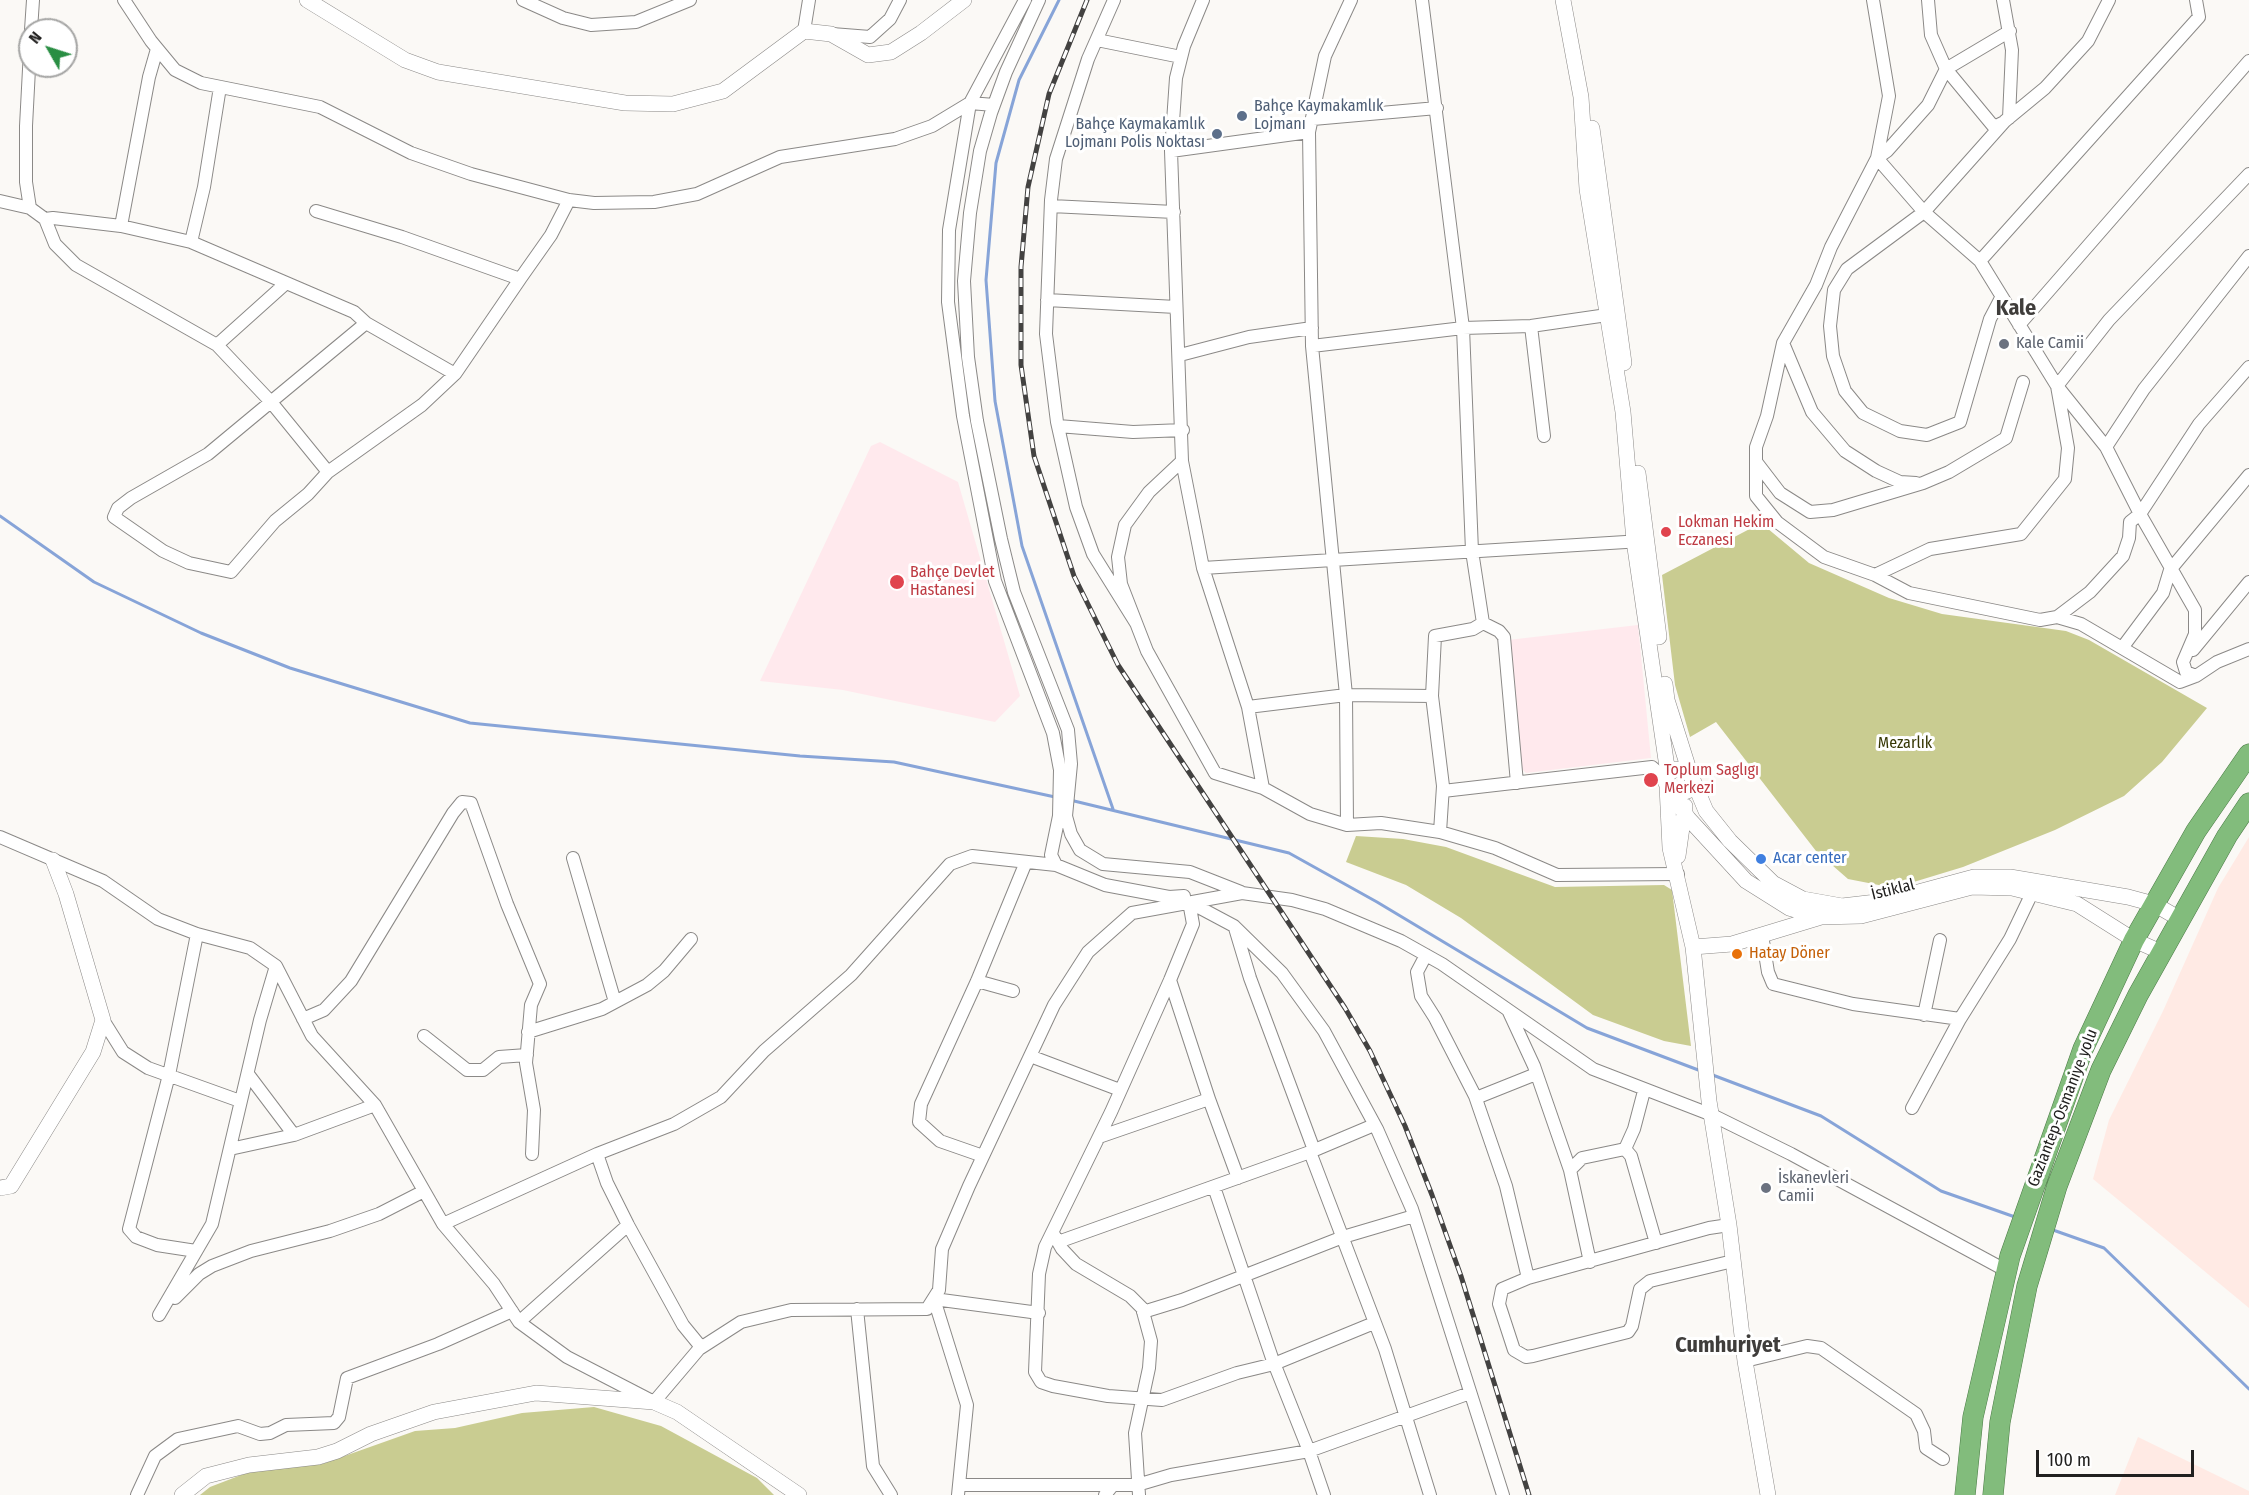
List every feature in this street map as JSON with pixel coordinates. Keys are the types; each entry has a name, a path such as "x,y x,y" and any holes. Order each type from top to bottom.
{"highway":[{"name":"Gaziantep-Osmaniye yolu","path":"1965,1495 1973,1417 2009,1264 2036,1177 2083,1049 2134,940 2154,904 2196,831 2249,754"},
{"name":"Gaziantep-Osmaniye yolu","path":"1993,1495 2000,1422 2027,1286 2057,1186 2101,1070 2161,952 2227,836 2249,803"}],"street":[{"path":"32,18 33,0"},
{"path":"124,0 157,49 175,70 201,83 320,107 411,153 471,174 568,200 594,203 654,202 697,194 780,157 896,139 932,126 970,103 993,105"},
{"path":"307,0 405,60 438,72 625,104 673,104 723,91 804,31 870,37 891,19 900,0"},
{"path":"523,0 563,18 591,26 636,22 690,0"},
{"path":"804,31 809,0"},
{"path":"831,34 868,55 891,52 964,0"},
{"path":"1025,0 970,103 949,230 948,302 953,352 995,581 1053,732 1065,773"},
{"path":"1039,0 993,105 980,151 970,213 964,281 968,357 1001,539 1014,592 1068,730 1063,814 1051,855 1056,865"},
{"path":"1114,0 1096,40 1071,108 1056,159 1051,206 1046,334 1058,426 1076,507 1093,554 1136,623"},
{"path":"1203,0 1181,57 1176,78 1171,151 1183,430 1182,461 1203,568 1248,707 1263,788"},
{"path":"1347,825 1346,695 1331,560 1312,346 1309,132 1325,56 1351,0"},
{"path":"1422,0 1463,328 1472,551 1483,623 1504,637 1517,783"},
{"path":"1563,0 1581,98 1612,314 1668,782 1670,848 1678,874 1693,946 1711,1108 1729,1225 1745,1361 1768,1495"},
{"path":"1573,0 1594,188"},
{"path":"1873,0 1889,96 1877,158 1831,247 1816,285 1783,343 1767,416 1756,447 1756,496 1778,522 1824,557 1875,575 1909,593 2040,620 2057,617 2081,624 2180,682 2196,676 2217,662 2249,650"},
{"path":"1928,0 1931,35 1946,69 1994,127 2007,120"},
{"path":"2003,0 2010,31 2013,68 2007,120"},
{"path":"2001,298 1990,319 1960,422 1927,435 1900,432 1863,413 1845,391 1833,356 1830,326 1834,290 1847,269 1924,212 2007,120 2045,88 2088,41 2109,0"},
{"path":"1980,261 2199,17 2196,0"},
{"path":"1877,158 1887,151 1928,105 1946,69 2010,31"},
{"path":"1096,40 1181,57"},
{"path":"121,226 149,77 157,49"},
{"path":"2019,325 2249,61"},
{"path":"29,78 26,182 30,208"},
{"path":"191,242 204,187 220,87"},
{"path":"1312,119 1437,108"},
{"path":"1171,151 1309,132"},
{"path":"1877,158 1924,212 1980,261 2056,386 2106,447 2170,570 2195,610 2195,634 2183,662 2186,672 2196,676"},
{"path":"1875,575 1929,549 2021,534 2065,479 2068,448 2056,386 2109,320 2249,174"},
{"path":"366,323 208,454 131,498 118,508 114,518 138,536 189,563 231,572 275,520 308,494 328,472 422,405 455,374 551,235 568,200"},
{"path":"0,201 30,208 45,219 55,244 76,265 218,345 271,402 328,472"},
{"path":"1051,206 1174,212"},
{"path":"316,211 402,237 520,279"},
{"path":"45,219 121,226 191,242 354,312 366,323 455,374"},
{"path":"2106,447 2144,389 2249,256"},
{"path":"218,345 285,284"},
{"path":"1047,300 1176,307"},
{"path":"1312,346 1463,328 1531,326 1612,314"},
{"path":"1531,326 1544,436"},
{"path":"1180,355 1248,337 1312,328"},
{"path":"1783,343 1812,412 1845,451 1876,471 1900,482 1923,483"},
{"path":"2057,617 2090,592 2123,556 2129,538 2130,522 2140,514 2199,424 2249,367"},
{"path":"1757,463 1780,493 1810,512 1833,510 1923,483 1949,472 2006,438 2023,382"},
{"path":"1058,426 1133,432 1183,430"},
{"path":"1182,461 1149,492 1125,525 1118,557 1121,584 1147,651 1215,773 1263,788 1310,814 1347,825 1381,823 1440,832 1495,848 1557,875 1678,874"},
{"path":"2122,648 2163,593 2170,570 2249,475"},
{"path":"1203,568 1640,541"},
{"path":"1640,541 1667,700 1691,781 1706,811 1730,841 1773,883 1803,899 1842,906 1885,901 1974,877 2010,877 2128,897 2154,904 2180,919"},
{"path":"2183,662 2249,582"},
{"path":"1440,832 1443,791 1432,696 1435,636 1473,629 1483,623"},
{"path":"1248,707 1346,695 1432,696"},
{"path":"1443,791 1652,767 1668,782 1677,795 1691,781"},
{"path":"1668,782 1680,768 1691,781"},
{"path":"1678,874 1684,810 1691,781"},
{"name":"İstiklal","path":"1668,782 1684,810 1706,838 1746,880 1789,908 1822,917 1862,916 1972,887 2012,888 2077,904 2134,940 2161,952"},
{"path":"303,1019 324,1010 351,981 453,813 462,802 471,803 507,904 540,984 531,1005 526,1063 534,1110 532,1155"},
{"path":"1063,814 1080,850 1103,864 1190,872 1242,893"},
{"path":"0,837 103,881 158,919 197,934 250,948 276,966 312,1036 375,1105 443,1224 494,1284 519,1322 567,1357 677,1412 799,1495"},
{"path":"443,1224 597,1154 674,1124 721,1097 764,1051 851,975 950,864 972,856 1056,865 1105,885 1169,897 1242,893 1292,900 1325,909 1401,941 1426,955 1593,1070 1644,1091 1711,1108 1791,1154 2009,1264"},
{"path":"573,858 615,1002"},
{"path":"53,860 66,894 103,1020 123,1052 148,1068 240,1101"},
{"path":"983,1156 940,1141 919,1122 921,1104 977,981 1026,862"},
{"path":"654,1402 701,1347 741,1322 791,1310 927,1309 939,1290 942,1249 983,1156 1054,1005 1088,952 1132,913 1242,893"},
{"path":"1912,1108 1960,1019 2010,939 2032,893"},
{"path":"1189,902 1234,926 1282,973 1324,1031 1374,1125 1414,1216 1503,1495"},
{"path":"1189,902 1193,924 1039,1274 1035,1372 1041,1382 1143,1400 1162,1400 1237,1373 1274,1364 1374,1323"},
{"path":"1693,946 1732,944 1822,917"},
{"path":"1234,926 1250,978 1407,1415 1430,1495"},
{"path":"196,1251 157,1245 136,1237 129,1229 169,1075 197,934"},
{"path":"1762,935 1768,972 1773,984 1853,1004 1960,1019"},
{"path":"528,1032 575,1019 647,985 664,971 691,939"},
{"path":"1924,1015 1940,940"},
{"path":"1426,955 1417,972 1421,996 1435,1018 1476,1098 1506,1186 1528,1278"},
{"path":"276,966 240,1101 212,1224 159,1315 187,1285 212,1266 251,1251 330,1231 379,1214 424,1191"},
{"path":"1170,980 1238,1178"},
{"path":"977,981 1013,991"},
{"path":"1509,1011 1536,1074 1570,1170 1590,1262"},
{"path":"0,1188 11,1186 93,1052 103,1020"},
{"path":"424,1036 467,1070 483,1070 499,1057 527,1055"},
{"path":"1030,1056 1120,1090"},
{"path":"248,1074 294,1135"},
{"path":"1476,1098 1536,1074"},
{"path":"1625,1149 1634,1129 1644,1091"},
{"path":"1099,1137 1209,1099"},
{"path":"230,1149 294,1135 375,1105"},
{"path":"1055,1237 1214,1187 1312,1151 1374,1125"},
{"path":"1570,1170 1582,1158 1625,1149"},
{"path":"1625,1149 1631,1156 1656,1243"},
{"path":"597,1154 607,1183 628,1225 683,1325 701,1347"},
{"path":"1214,1187 1274,1364 1324,1495"},
{"path":"1143,1312 1182,1300 1343,1237 1414,1216"},
{"path":"519,1322 628,1225"},
{"path":"1729,1225 1507,1285 1499,1296 1510,1341 1514,1350 1526,1357 1628,1332 1632,1326 1640,1289 1650,1281 1733,1261"},
{"path":"1055,1237 1076,1264 1130,1296 1143,1312 1151,1341 1143,1400 1135,1433 1138,1490"},
{"path":"934,1299 1039,1313"},
{"path":"934,1299 967,1405 958,1490 1138,1490 1172,1475 1309,1451 1470,1393"},
{"path":"857,1309 873,1466 891,1495"},
{"path":"137,1495 155,1456 178,1439 238,1426 260,1434 270,1433 286,1425 334,1423 339,1417 347,1378 438,1344 512,1311"},
{"path":"1745,1361 1807,1346 1821,1348 1916,1414 1924,1431 1926,1448 1942,1459"},
{"path":"182,1494 206,1476 238,1467 318,1457 337,1451 371,1434 434,1412 537,1393 654,1402"}],"shaded area":[{"name":"Bahçe Devlet Hastanesi","path":"880,442 958,482 1020,696 995,722 843,690 760,681 871,446"},
{"path":"1638,625 1651,758 1526,773 1520,767 1508,640"},
{"path":"2249,837 2249,1308 2093,1179 2109,1120 2163,1011 2218,888"},
{"path":"2138,1437 2249,1491 2249,1495 2115,1495"}],"green space":[{"name":"Mezarlık","path":"1761,523 1809,563 1889,598 1942,614 2066,631 2089,640 2207,708 2162,762 2124,796 2055,830 1963,867 1894,888 1848,879 1816,851 1716,722 1690,737 1675,685 1662,575"},
{"path":"1356,836 1403,839 1446,847 1555,887 1664,885 1672,890 1691,1046 1664,1041 1593,1015 1461,918 1406,885 1346,862"},
{"path":"594,1407 661,1426 757,1478 774,1495 200,1495 210,1487 249,1472 322,1464 415,1431 455,1428 522,1413"}],"waterway":[{"path":"1059,0 1019,80 996,163 986,280 995,401 1022,546 1113,809"},
{"path":"0,516 94,582 201,633 290,668 470,723 800,756 894,762 1055,797"},
{"path":"1070,800 1289,853 1377,902 1587,1028 1701,1071"},
{"path":"1710,1074 1821,1116 1941,1191 2015,1217"},
{"path":"2053,1230 2104,1248 2249,1389"}],"railway":[{"path":"1087,0 1049,94 1028,187 1021,267 1021,365 1034,456 1074,576 1118,665 1345,1008 1370,1051 1405,1126 1432,1195 1461,1276 1529,1495"}],"place":[{"name":"Bahçe Kaymakamlık Lojmanı","path":"1242,116"},
{"name":"Bahçe Kaymakamlık Lojmanı Polis Noktası","path":"1217,134"},
{"name":"Kale Camii","path":"2004,344"},
{"name":"Lokman Hekim Eczanesi","path":"1666,532"},
{"name":"Bahçe Devlet Hastanesi","path":"897,582"},
{"name":"Toplum Saglıgı Merkezi","path":"1651,780"},
{"name":"Acar center","path":"1761,859"},
{"name":"Hatay Döner","path":"1737,954"},
{"name":"İskanevleri Camii","path":"1766,1188"}],"district":[{"name":"Kale","path":"2016,309"},
{"name":"Cumhuriyet","path":"1728,1346"}]}
